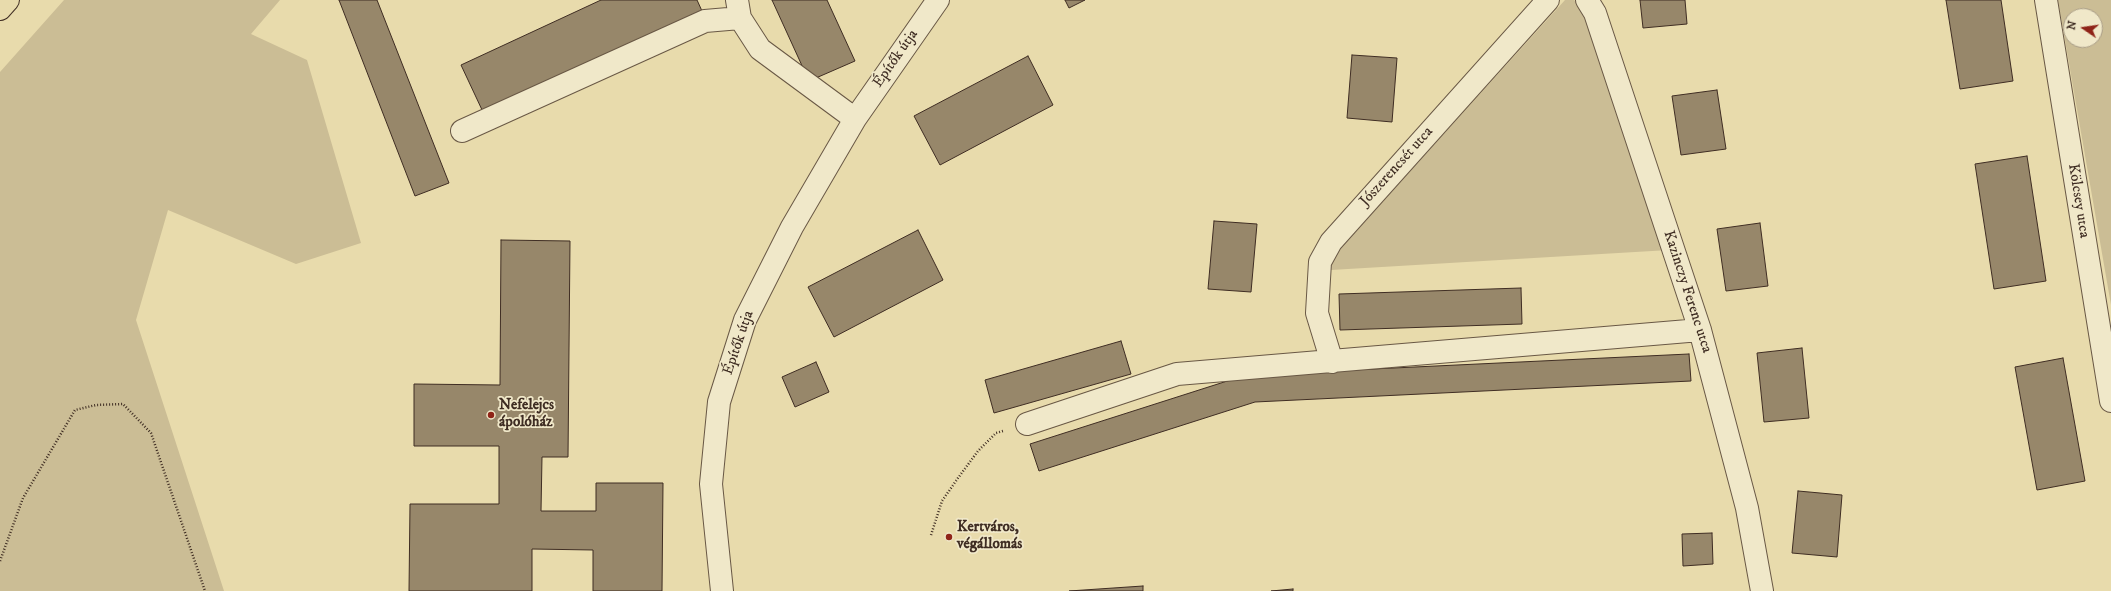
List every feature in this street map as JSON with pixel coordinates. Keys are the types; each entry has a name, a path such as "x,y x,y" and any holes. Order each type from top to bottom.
{"highway":[{"path":"0,9 8,0"}],"street":[{"name":"Építők útja","path":"722,591 711,484 719,402 745,320 792,227 855,119 938,0"},
{"name":"Jószerencsét utca","path":"1332,362 1317,313 1320,262 1331,242 1548,0"},
{"name":"Kazinczy Ferenc utca","path":"1587,0 1595,12 1700,330 1747,508 1762,591"},
{"name":"Kölcsey utca","path":"2046,0 2111,401"},
{"path":"462,131 705,21 738,9 760,49 855,119"},
{"path":"1027,424 1177,374 1700,330"}],"path":[{"path":"0,561 23,498 75,410 96,405 123,404 151,433 205,591"},
{"path":"931,535 942,501 978,450 996,433 1027,424"}],"shaded area":[{"path":"64,0 280,0 251,34 307,60 361,243 296,264 168,210 136,320 224,591 0,591 0,72"},
{"path":"1565,0 1574,0 1594,23 1669,250 1331,270 1329,261"},
{"path":"2058,0 2111,0 2111,305 2066,48 2103,48 2103,8 2063,8 2063,29"}],"building":[{"path":"339,0 377,0 449,183 415,196"},
{"path":"601,0 697,0 702,11 483,112 461,65"},
{"path":"772,0 827,0 855,61 809,81"},
{"path":"1065,0 1085,0 1069,8"},
{"path":"1640,0 1685,0 1687,24 1643,28"},
{"path":"1946,0 2001,0 2013,81 1960,89"},
{"path":"1352,55 1397,58 1392,122 1347,118"},
{"path":"1028,56 1053,105 940,165 914,116"},
{"path":"1717,90 1726,149 1681,155 1672,96"},
{"path":"2027,156 2046,281 1994,289 1975,164"},
{"path":"1214,221 1257,224 1251,292 1208,289"},
{"path":"1760,223 1768,286 1726,291 1717,229"},
{"path":"918,230 943,280 834,337 808,287"},
{"name":"Nefelejcs ápolóház","path":"501,240 570,241 568,457 542,457 541,511 596,511 596,483 663,483 662,591 593,591 593,550 532,549 532,591 409,591 410,504 499,504 499,446 414,446 414,384 500,385"},
{"path":"1521,288 1522,324 1340,330 1339,294"},
{"path":"1121,341 1131,374 994,413 985,380"},
{"path":"1802,348 1809,418 1764,422 1757,353"},
{"path":"1689,354 1691,381 1255,402 1039,471 1030,444 1246,375"},
{"path":"2063,358 2085,481 2037,490 2015,367"},
{"path":"816,362 829,392 795,407 782,377"},
{"path":"1798,491 1842,495 1837,557 1792,553"},
{"path":"1712,533 1713,564 1683,566 1682,534"},
{"path":"1143,586 1143,591 1069,591"},
{"path":"1293,589 1293,591 1271,591"}],"place":[{"name":"Nefelejcs ápolóház","path":"491,415"},
{"name":"Kertváros, végállomás","path":"949,537"}]}
